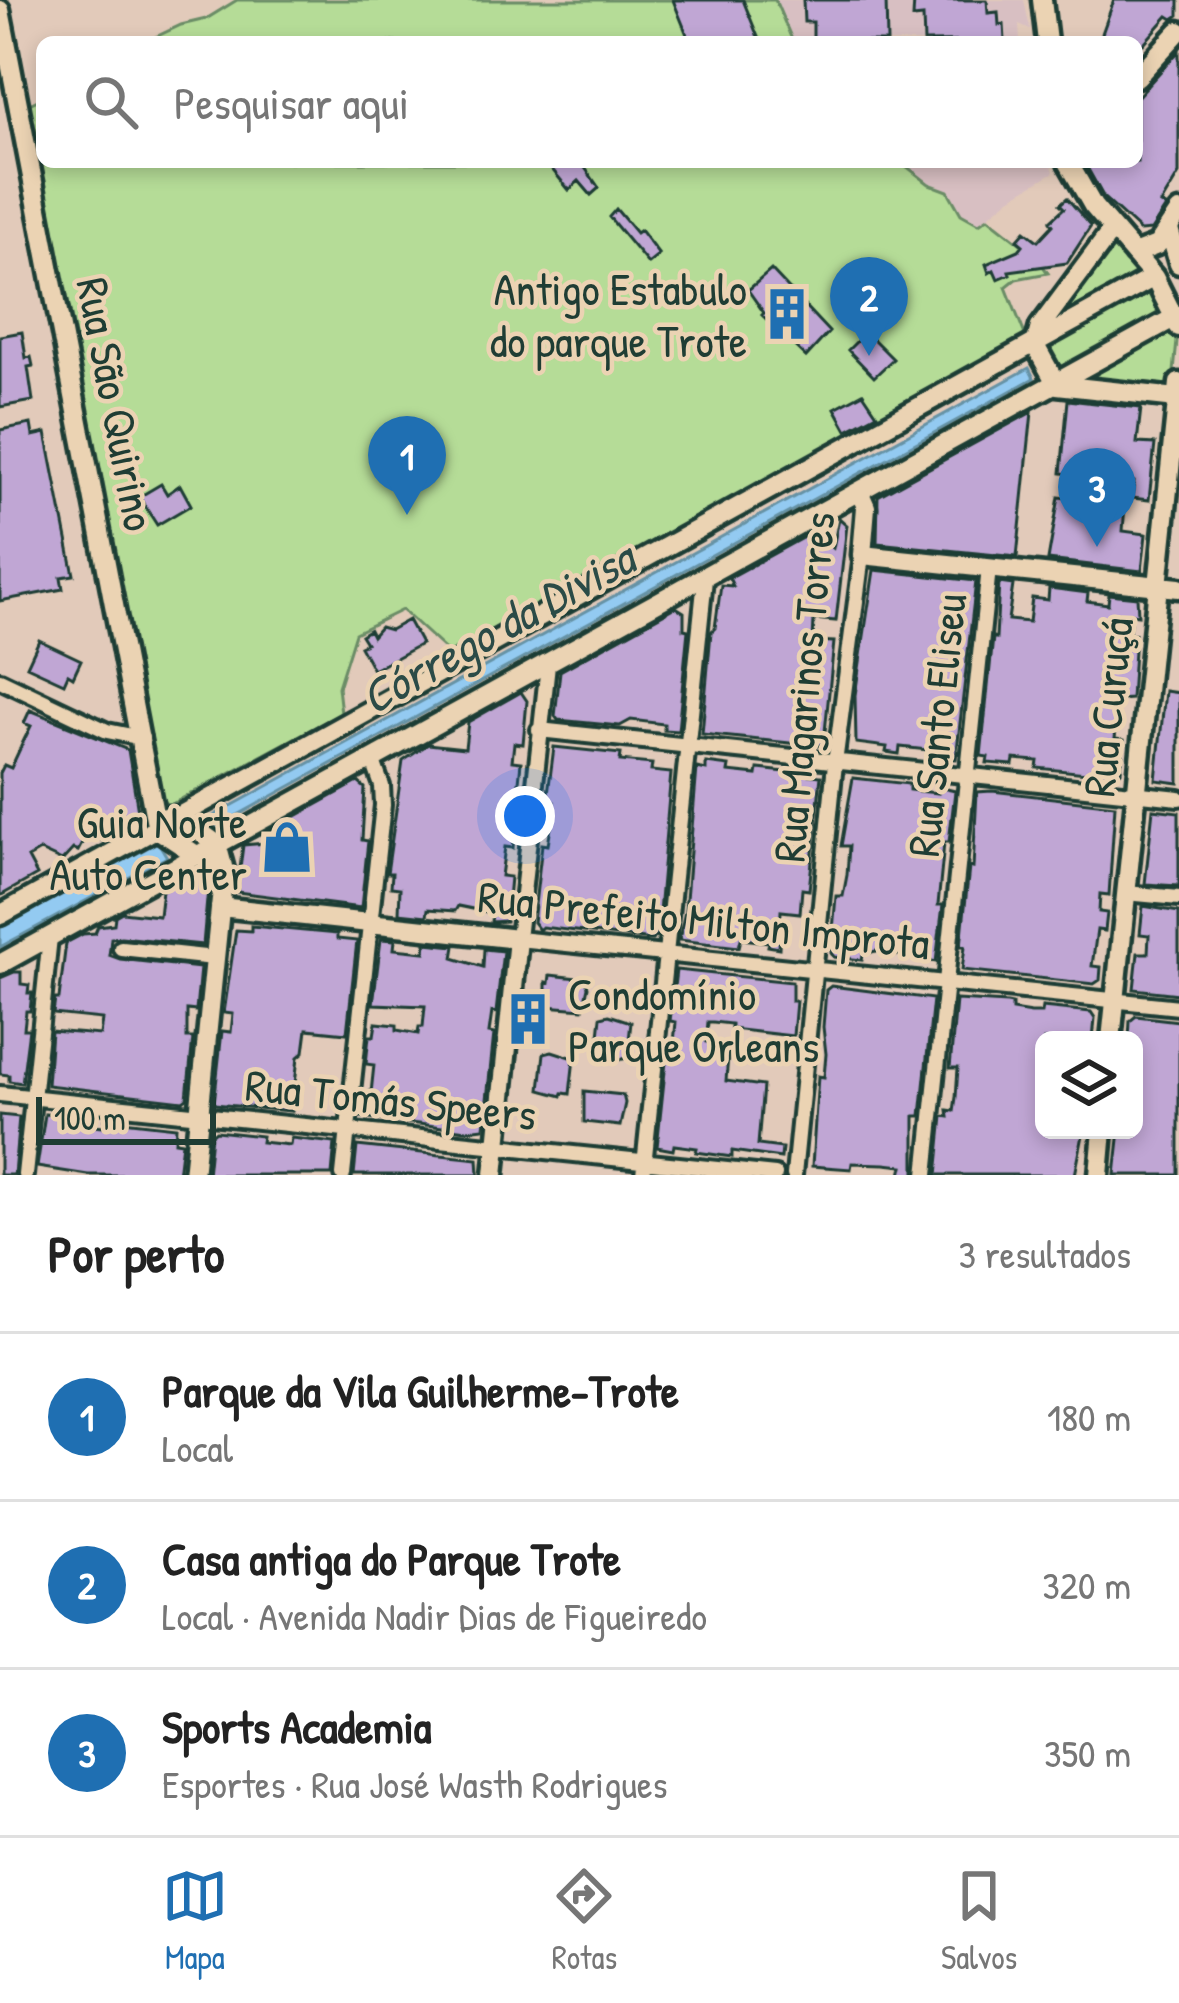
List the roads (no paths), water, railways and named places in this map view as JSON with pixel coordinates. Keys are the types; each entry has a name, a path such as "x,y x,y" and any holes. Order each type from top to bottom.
{"main road":[{"path":"1042,0 1046,36"},
{"name":"Rua São Quirino","path":"0,10 156,821"},
{"path":"1143,70 1179,31"},
{"path":"0,964 198,856 218,852 548,664 1178,320 1154,277 1112,230 1072,168"},
{"path":"1134,254 1151,249 1174,221"},
{"path":"1174,221 1179,264"},
{"path":"1058,385 1035,345 1040,327 1112,230"},
{"path":"0,915 156,821 179,817 1154,277"},
{"path":"1058,385 1178,391"},
{"name":"Rua Curuçá","path":"1112,1031 1178,391"},
{"name":"Rua Magarinos Torres","path":"860,493 866,507 862,555"},
{"path":"862,555 1179,588"},
{"path":"179,817 218,852 224,870 193,1175"},
{"path":"156,821 198,856"},
{"name":"Rua Prefeito Milton Improta","path":"220,908 518,939"},
{"path":"494,1175 518,939"},
{"path":"1099,1175 1102,1139"}],"street":[{"name":"Rua Magarinos Torres","path":"794,1175 835,763 862,555"},
{"name":"Rua Santo Eliseu","path":"926,1175 989,568"},
{"path":"644,1169 705,578"},
{"path":"518,939 548,664"},
{"path":"0,680 107,731 142,737"},
{"path":"539,730 1179,798"},
{"path":"343,1175 383,805 373,761"},
{"path":"1126,892 1179,898"},
{"path":"25,1175 50,937"},
{"name":"Rua Prefeito Milton Improta","path":"518,939 1179,1007"},
{"path":"121,948 214,958"},
{"name":"Rua Tomás Speers","path":"0,1094 496,1147 644,1169 775,1175"}],"water":[{"path":"1029,368 1034,378 218,826 213,816"},
{"path":"158,842 167,857 0,947 0,927"}],"place":[{"name":"Antigo Estabulo do parque Trote","path":"787,314"},
{"name":"Casa antiga do Parque Trote","path":"869,356"},
{"name":"Parque da Vila Guilherme-Trote","path":"407,515"},
{"name":"Sports Academia","path":"1097,547"},
{"name":"Guia Norte Auto Center","path":"287,847"},
{"name":"Condomínio Parque Orleans","path":"528,1019"}],"water label":[{"name":"Córrego da Divisa","path":"497,627"}]}
